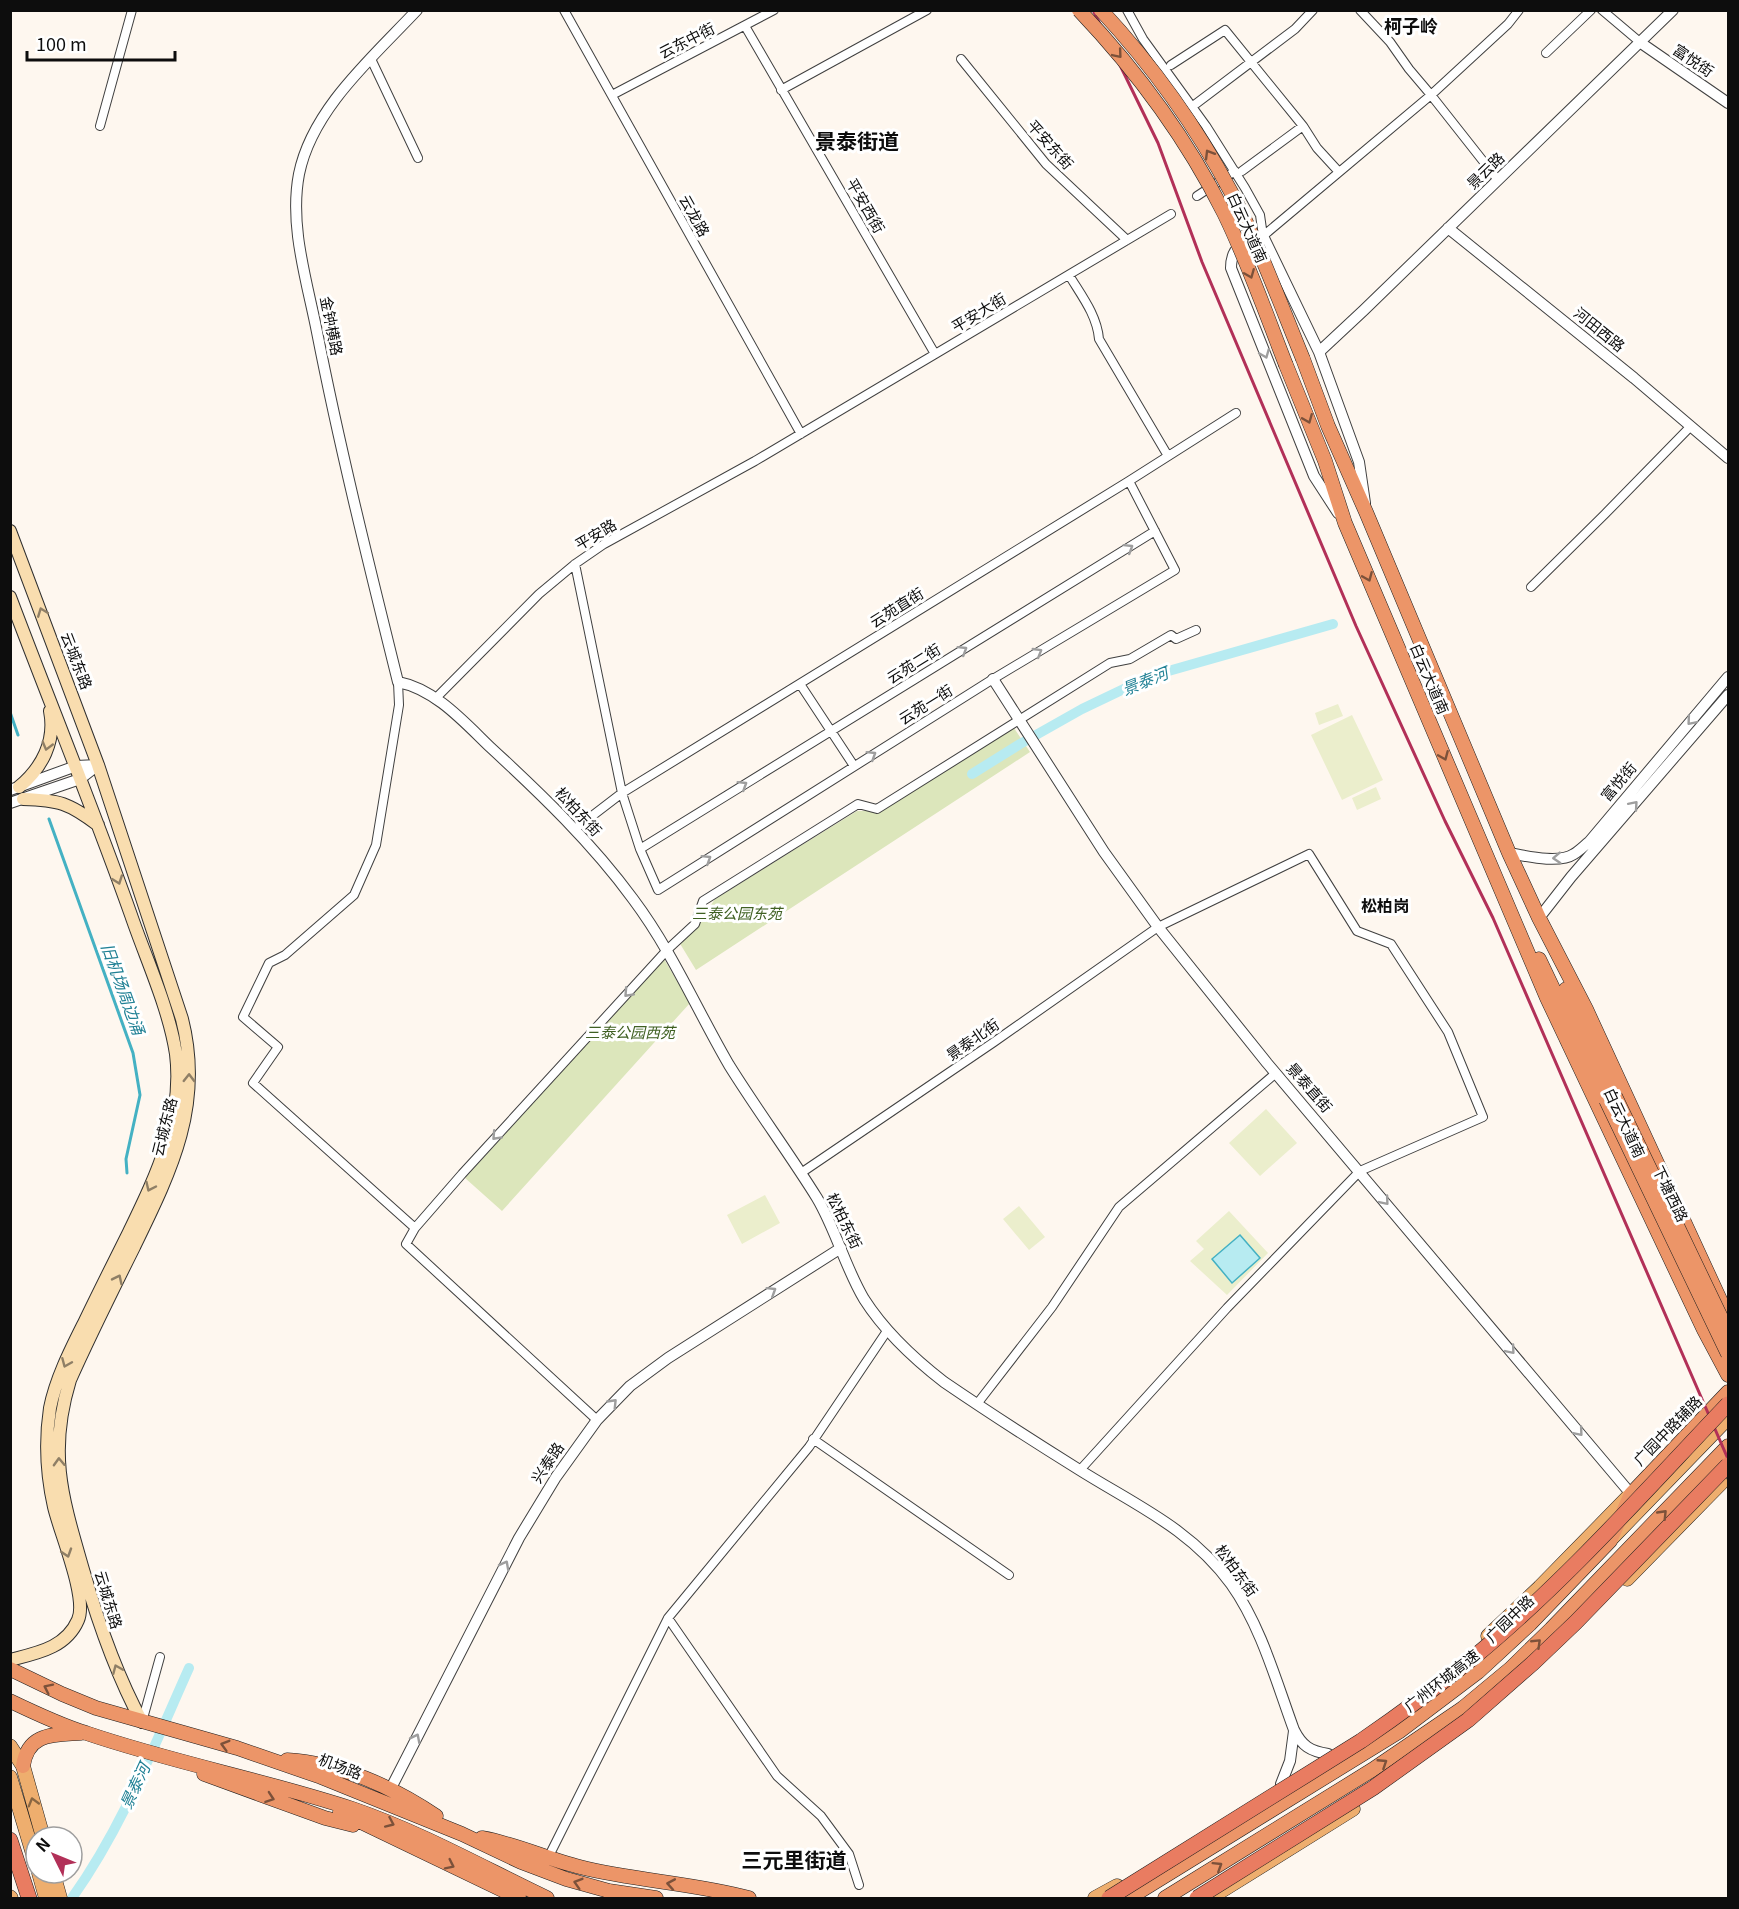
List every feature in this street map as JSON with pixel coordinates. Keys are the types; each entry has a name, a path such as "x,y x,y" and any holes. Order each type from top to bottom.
{"highway":[{"name":"白云大道南","path":"1079,10 1146,89 1176,131 1203,175 1232,230 1324,461 1345,523 1551,1006 1704,1330 1728,1375"},
{"name":"白云大道南","path":"1101,10 1160,81 1190,124 1219,171 1250,232 1328,426 1509,853 1539,918 1586,1009 1728,1316"},
{"name":"下塘西路","path":"1539,918 1611,1098 1728,1354"},
{"name":"下塘西路","path":"1515,921 1550,980 1728,1332"},
{"path":"1704,1330 1710,1332 1719,1330 1728,1316"},
{"name":"广园中路辅路","path":"1610,1541 1631,1494 1728,1392"},
{"name":"广州环城高速","path":"1110,1899 1360,1741 1475,1656 1580,1558 1728,1404"},
{"path":"1170,1898 1372,1770 1463,1707 1527,1652 1728,1446"},
{"path":"1197,1899 1373,1788 1468,1720 1576,1622 1728,1465"},
{"name":"广园中路","path":"1129,1899 1417,1719 1478,1672 1530,1624 1610,1541"},
{"name":"机场路","path":"10,1669 81,1702 271,1759 462,1834 521,1862 566,1879 609,1891 656,1899"},
{"path":"10,1701 85,1733 294,1791 384,1820 547,1899"},
{"path":"23,1766 24,1756 36,1741 54,1735 85,1733"},
{"path":"173,1759 219,1781 326,1818 379,1831"},
{"path":"271,1759 297,1760 336,1768 390,1790 462,1834 501,1841 581,1867 720,1891 749,1899"},
{"path":"294,1791 519,1899"},
{"path":"10,1840 27,1899"}],"main road":[{"name":"云城东路","path":"10,531 98,765 182,1019 190,1060 186,1117 178,1147 146,1222 70,1380 63,1403 60,1426 59,1472 70,1525 99,1626 117,1671 143,1722"},
{"name":"云城东路","path":"10,597 98,825 171,1032 178,1076 176,1101 166,1150 63,1368 51,1407 48,1446 51,1488 59,1526 81,1600 80,1617 71,1633 60,1643 37,1654 16,1658"},
{"path":"16,795 37,771 46,753 52,718 47,695"},
{"path":"56,715 70,718 77,705"},
{"path":"16,795 62,802 98,825"},
{"name":"广园中路","path":"1610,1541 1728,1418"},
{"path":"1210,1899 1370,1798 1463,1731 1501,1700 1559,1648 1728,1475"},
{"path":"1095,1899 1328,1755 1388,1714 1450,1667 1501,1624 1631,1494"},
{"path":"1622,1556 1662,1545"},
{"path":"1540,1587 1578,1574"},
{"path":"10,1746 23,1766 40,1825"},
{"path":"1328,1755 1359,1757"},
{"path":"10,1777 24,1825"},
{"path":"1251,1824 1268,1806 1281,1784"},
{"path":"1177,1869 1203,1833"},
{"path":"1258,1869 1271,1833"},
{"path":"10,1854 27,1899"},
{"path":"1110,1899 1119,1884"}],"street":[{"path":"100,126 132,10"},
{"name":"金钟横路","path":"398,682 347,476 296,225 299,175 310,142 327,110 417,10"},
{"name":"云龙路","path":"564,10 801,434"},
{"name":"云东中街","path":"612,95 774,10"},
{"path":"782,90 927,10"},
{"path":"1127,10 1152,53 1193,106 1238,171 1260,215 1263,236 1319,352 1359,462 1366,512"},
{"path":"1193,106 1295,28 1313,10"},
{"path":"1360,10 1390,42 1498,180"},
{"path":"1345,523 1314,476 1232,267 1233,252 1241,245 1263,236 1431,95 1508,24 1519,10"},
{"path":"1546,53 1591,10"},
{"path":"1602,10 1641,43"},
{"name":"景云路","path":"1319,352 1673,10"},
{"name":"平安西街","path":"745,26 935,354"},
{"path":"1171,65 1225,30 1303,126 1317,148 1339,172"},
{"name":"富悦街","path":"1641,43 1728,103"},
{"path":"371,59 418,158"},
{"name":"平安东街","path":"961,59 1046,164 1127,240"},
{"path":"1197,196 1303,126"},
{"name":"平安大街","path":"801,434 1171,214"},
{"name":"河田西路","path":"1448,228 1728,458"},
{"path":"1069,275 1093,315 1098,326 1099,339 1168,456"},
{"name":"云苑直街","path":"575,829 622,793 1130,481 1236,413"},
{"path":"1531,587 1690,426"},
{"name":"平安路","path":"435,699 539,594 575,564 604,544 755,462 801,434"},
{"path":"1130,481 1155,531"},
{"name":"云苑一街","path":"640,849 658,890 993,679 1175,570 1155,531"},
{"name":"云苑二街","path":"640,849 1155,531"},
{"path":"575,564 622,793 640,849"},
{"path":"597,1420 406,1244 415,1228 668,949 695,924 703,901 858,804 877,809 1110,663 1130,659 1171,635 1176,639 1196,630"},
{"name":"富悦街","path":"1509,853 1544,858 1564,858 1573,855 1588,842 1728,677"},
{"name":"景泰直街","path":"993,679 1045,763 1062,784 1109,859 1158,927 1276,1073 1631,1494"},
{"path":"398,682 399,705 376,845 354,895 285,955 269,963 243,1017 278,1047 253,1083 415,1228"},
{"name":"松柏东街","path":"398,682 413,686 435,699 472,730 575,829 632,897 668,949 729,1065 827,1215 864,1298 887,1331 924,1367 977,1404 1186,1535 1215,1563 1232,1586 1257,1632 1294,1730"},
{"path":"800,684 854,766"},
{"name":"富悦街","path":"1539,918 1571,877 1728,694"},
{"path":"16,795 76,766 98,765"},
{"path":"16,795 80,779 98,765"},
{"name":"景泰北街","path":"801,1173 978,1054 1158,927 1309,854 1357,931 1391,944 1448,1032 1483,1118 1360,1171"},
{"path":"977,1404 1052,1307 1119,1207 1276,1073"},
{"path":"1080,1470 1227,1308 1360,1171"},
{"name":"兴泰路","path":"390,1790 519,1538 556,1477 597,1420 630,1386 653,1368 841,1248"},
{"path":"548,1858 668,1618 809,1447 887,1331"},
{"path":"813,1439 1009,1575"},
{"path":"668,1618 777,1776 821,1816 849,1854 859,1885"},
{"path":"143,1722 160,1656"},
{"path":"1294,1730 1300,1743 1307,1748 1328,1755"},
{"path":"1281,1784 1290,1761 1294,1730"}],"green space":[{"path":"1338,704 1343,716 1319,725 1315,713"},
{"path":"1352,715 1383,780 1342,800 1311,735"},
{"name":"三泰公园东苑","path":"1014,728 1030,752 696,970 679,942 697,926 715,899 857,811 878,811"},
{"path":"1376,787 1381,799 1357,810 1352,798"},
{"name":"三泰公园西苑","path":"664,959 690,1003 502,1211 465,1178"},
{"path":"1266,1109 1297,1143 1260,1176 1229,1143"},
{"path":"765,1195 780,1223 742,1244 727,1215"},
{"path":"1019,1206 1045,1237 1029,1250 1003,1219"},
{"path":"1229,1211 1268,1253 1227,1295 1190,1261 1204,1249 1196,1241"}],"water":[{"path":"1240,1235 1260,1258 1232,1283 1212,1259"}],"waterway":[{"name":"景泰河","path":"972,774 1082,709 1151,676 1333,624"},
{"name":"旧机场周边涌","path":"10,712 18,735"},
{"name":"旧机场周边涌","path":"49,819 133,1053 140,1095 126,1159 127,1173"},
{"name":"景泰河","path":"72,1898 122,1815 189,1668"}],"railway":[{"path":"1093,10 1158,143 1202,262 1356,626 1445,821 1493,918 1728,1459"}],"district":[{"name":"柯子岭","path":"1411,27"},
{"name":"景泰街道","path":"857,142"},
{"name":"松柏岗","path":"1385,906"},
{"name":"三元里街道","path":"794,1861"}]}
